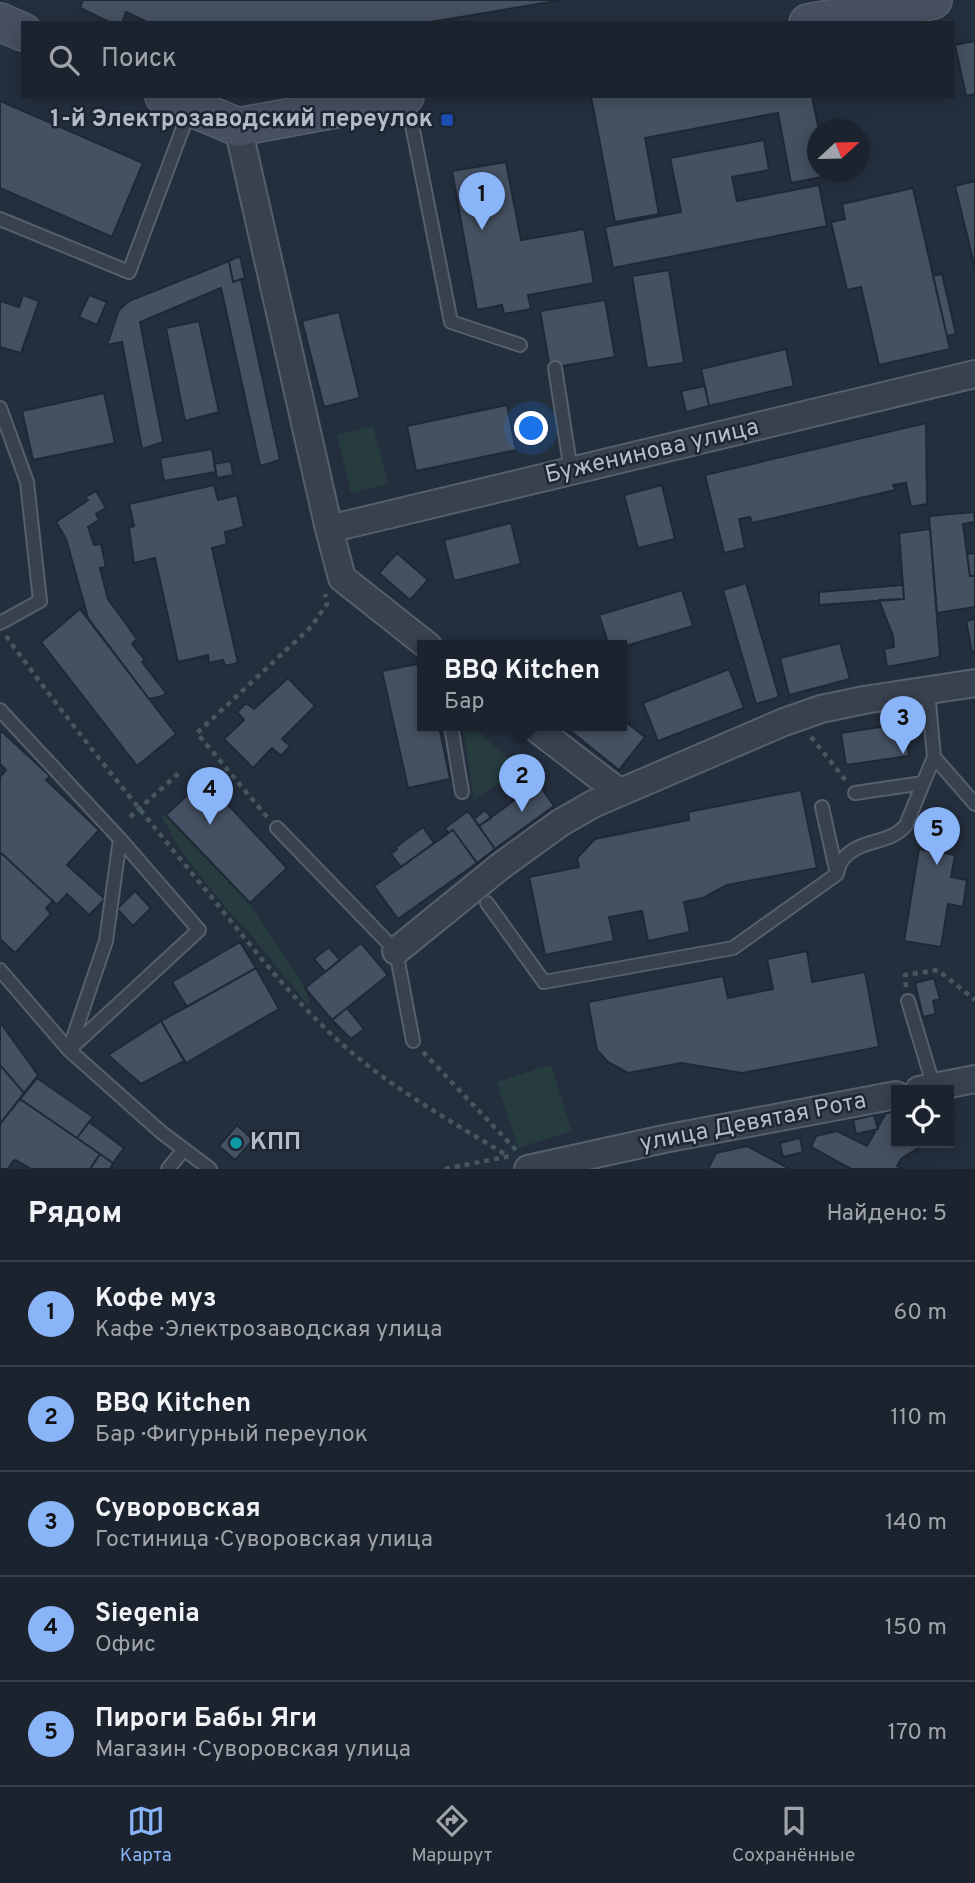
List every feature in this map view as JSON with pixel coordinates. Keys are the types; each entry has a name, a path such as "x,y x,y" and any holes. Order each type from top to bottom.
{"street":[{"path":"819,21 933,0"},
{"path":"0,22 21,31"},
{"path":"177,102 238,127 394,98"},
{"path":"238,127 342,578 420,640"},
{"name":"Буженинова улица","path":"329,529 975,374"},
{"path":"396,951 502,864 560,823 593,804 784,722 821,709 975,683"},
{"path":"540,731 619,792"},
{"path":"946,1085 975,1079"},
{"name":"улица Девятая Рота","path":"528,1169 664,1139 891,1095"}],"lane":[{"path":"405,98 451,322 520,345"},
{"path":"0,219 129,272 177,102"},
{"path":"555,368 571,471"},
{"path":"0,408 27,482 40,601 0,625"},
{"path":"487,903 544,982 733,948 836,874 842,860 851,852 868,843 896,835 906,825 934,757 928,691"},
{"path":"0,710 120,839 199,930 69,1050"},
{"path":"452,731 462,792"},
{"path":"934,757 975,804"},
{"path":"855,793 923,783"},
{"path":"822,807 836,874"},
{"path":"277,828 396,951 413,1041"},
{"path":"69,1050 106,941 120,839"},
{"path":"0,970 69,1050 161,1132 210,1169"},
{"path":"908,1001 925,1085"},
{"path":"168,1169 184,1149"}],"path":[{"path":"277,828 197,733 311,626 327,604 324,592"},
{"path":"0,625 37,679 139,808 282,983 317,1020 350,1051 406,1093 528,1169"},
{"path":"810,737 855,793"},
{"path":"130,817 181,771"},
{"path":"905,975 938,970 975,1000"},
{"path":"413,1041 519,1154 528,1169"}],"green space":[{"path":"373,426 388,484 351,493 337,435"},
{"path":"464,731 478,731 520,769 474,800"},
{"path":"166,815 250,903 305,988 311,1007 229,912 181,851 162,817"},
{"path":"551,1065 572,1131 518,1148 497,1082"}],"building":[{"path":"83,0 562,0 437,21 145,21 126,12 123,21 107,21 80,8"},
{"path":"975,41 975,94 966,96 955,45"},
{"path":"591,98 812,98 817,119 807,119 807,180 791,183 778,113 645,138 659,214 615,222"},
{"path":"0,101 143,163 112,237 0,188"},
{"path":"764,140 769,170 732,177 737,201 819,185 827,226 613,268 605,227 681,212 670,158"},
{"path":"506,162 521,240 584,229 594,283 528,295 531,309 504,314 502,305 477,310 452,171"},
{"path":"975,181 975,268 955,186"},
{"path":"913,188 950,349 879,365 861,287 847,290 831,222 845,219 842,204"},
{"path":"240,256 245,278 233,282 229,261"},
{"path":"229,261 233,282 241,279 280,460 260,466 221,288 140,322 163,442 142,449 122,342 107,345 119,310 129,301"},
{"path":"669,270 684,363 647,368 632,276"},
{"path":"942,274 956,334 947,336 933,276"},
{"path":"23,295 39,301 21,353 0,347 0,301 19,307"},
{"path":"89,295 107,302 97,325 79,317"},
{"path":"605,300 615,357 550,368 540,311"},
{"path":"339,312 360,398 324,407 302,321"},
{"path":"199,321 219,412 185,421 166,328"},
{"path":"786,349 794,386 709,406 701,369"},
{"path":"705,386 709,406 686,412 681,391"},
{"path":"104,393 115,443 33,460 22,411"},
{"path":"507,405 516,450 416,471 407,426"},
{"path":"926,423 927,504 911,507 906,483 893,485 895,490 752,523 750,517 739,519 745,548 724,553 705,475"},
{"path":"212,449 216,472 164,481 160,458"},
{"path":"231,461 233,475 217,478 214,464"},
{"path":"214,485 218,500 237,495 244,527 225,532 227,544 212,548 238,663 225,666 223,660 209,663 208,655 178,662 155,558 134,563 129,528 134,526 129,504"},
{"path":"662,485 675,539 638,548 624,495"},
{"path":"96,491 106,508 96,514 99,520 88,527 94,545 101,544 106,567 100,568 108,599 137,639 132,644 166,693 162,696 149,699 88,618 66,539 56,522 88,500 85,497"},
{"path":"974,512 975,522 963,524 970,576 975,576 975,607 937,613 929,516"},
{"path":"511,523 521,564 454,581 444,540"},
{"path":"930,529 940,657 887,667 884,649 894,647 893,636 879,600 904,599 899,533"},
{"path":"397,553 428,580 410,600 379,573"},
{"path":"975,553 975,576 970,576 967,554"},
{"path":"746,583 779,697 756,704 723,590"},
{"path":"903,585 904,599 819,605 819,592"},
{"path":"682,590 693,626 627,646 627,640 607,640 599,615"},
{"path":"80,609 176,734 137,766 41,642"},
{"path":"975,619 975,651 972,652 966,621"},
{"path":"840,643 850,679 789,695 780,658"},
{"path":"417,664 417,731 440,731 450,779 408,788 382,671"},
{"path":"729,669 744,708 658,741 643,703"},
{"path":"288,678 315,706 282,739 290,746 281,756 272,748 253,768 224,739 244,720 237,712 246,703 254,709"},
{"path":"627,723 645,737 619,770 570,731 627,731"},
{"path":"905,723 909,756 846,765 841,733"},
{"path":"0,730 50,776 46,780 99,830 67,865 105,899 89,915 67,894 57,905 0,852 0,777 6,770 0,764"},
{"path":"204,779 287,868 250,903 166,815"},
{"path":"538,783 554,806 495,849 479,826"},
{"path":"801,790 817,868 727,885 703,898 684,902 690,932 648,941 642,911 609,917 614,941 545,955 529,877 579,867 577,858 595,839 689,820 688,812"},
{"path":"485,810 491,818 479,826 474,819"},
{"path":"468,811 495,849 477,863 453,830 448,833 445,828"},
{"path":"423,827 434,843 401,867 391,854 396,847"},
{"path":"453,830 477,863 398,919 374,886"},
{"path":"919,849 955,855 951,877 967,880 963,907 948,904 941,947 904,941"},
{"path":"0,852 53,901 46,908 51,914 15,953 0,939"},
{"path":"135,891 151,908 133,926 117,909"},
{"path":"240,942 256,968 187,1007 172,982"},
{"path":"361,943 388,975 332,1020 305,988"},
{"path":"329,947 340,960 325,972 314,959"},
{"path":"807,951 812,982 865,972 879,1047 742,1073 681,1063 628,1073 608,1062 597,1050 588,1002 723,976 728,998 773,989 767,959"},
{"path":"256,968 279,1009 186,1063 161,1021"},
{"path":"934,978 940,999 933,1001 936,1014 923,1017 915,983"},
{"path":"347,1008 364,1029 351,1039 332,1020"},
{"path":"161,1021 184,1061 141,1084 108,1055"},
{"path":"0,1022 38,1075 24,1093 0,1065"},
{"path":"0,1065 24,1093 0,1124"},
{"path":"37,1078 93,1117 77,1138 20,1099"},
{"path":"20,1099 100,1154 90,1169 31,1169 16,1160 8,1169 0,1169 0,1124"},
{"path":"891,1112 891,1148 918,1148 901,1159 897,1166 903,1169 851,1169 811,1147 816,1136 837,1131 867,1146 886,1113"},
{"path":"874,1115 878,1129 856,1134 853,1120"},
{"path":"89,1122 124,1148 113,1163 77,1138"},
{"name":"КПП","path":"237,1125 253,1140 235,1160 219,1146"},
{"path":"800,1138 803,1152 783,1157 780,1143"},
{"path":"747,1146 790,1169 708,1169 716,1153"},
{"path":"100,1154 113,1163 111,1167 114,1169 90,1169"}],"place":[{"name":"1-й Электрозаводский переулок","path":"447,120"},
{"name":"Кофе муз","path":"482,230"},
{"name":"Суворовская","path":"903,754"},
{"name":"BBQ Kitchen","path":"522,812"},
{"name":"Siegenia","path":"210,825"},
{"name":"Пироги Бабы Яги","path":"937,865"},
{"name":"КПП","path":"236,1143"}]}
